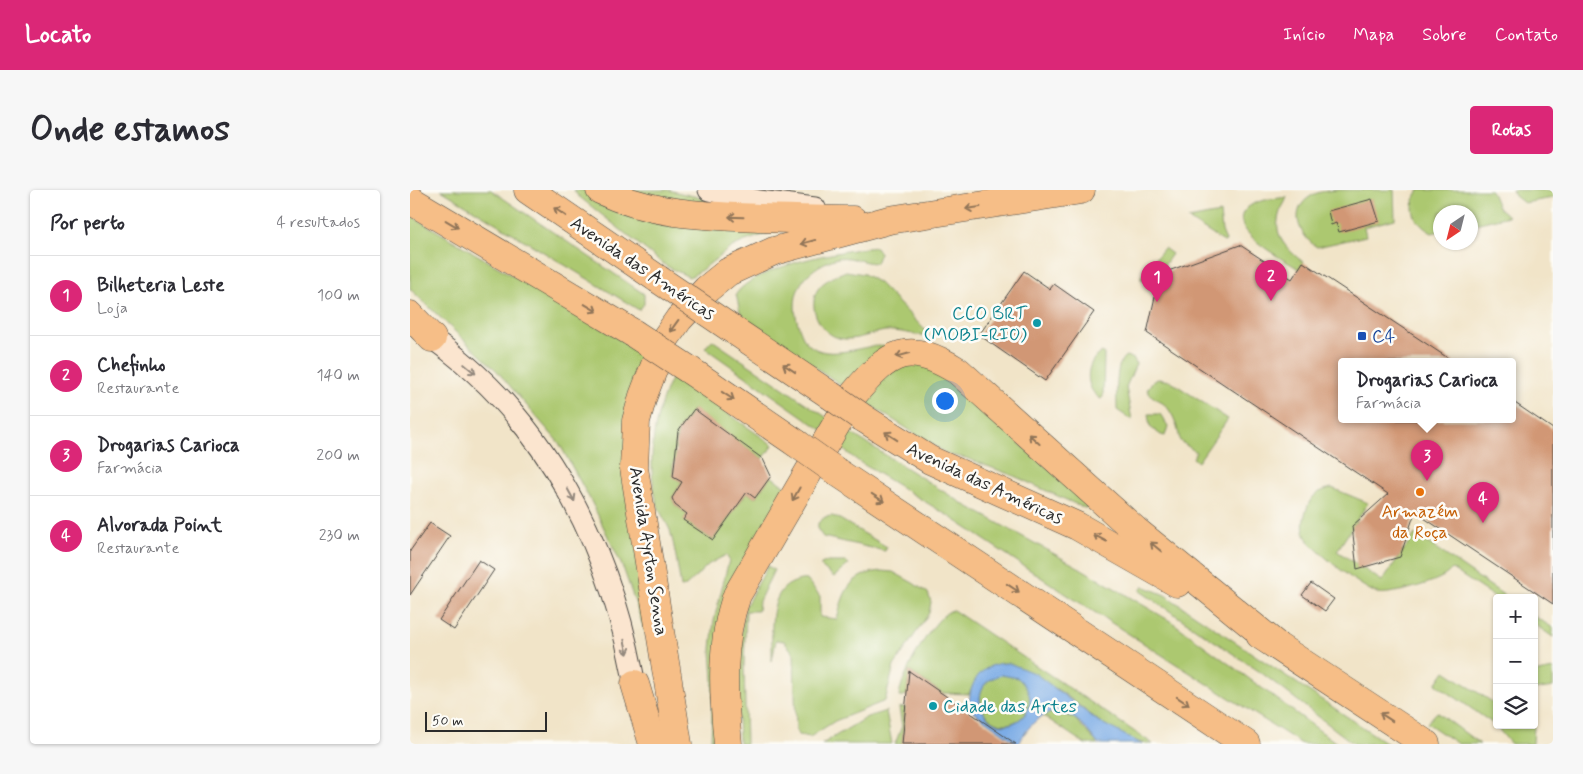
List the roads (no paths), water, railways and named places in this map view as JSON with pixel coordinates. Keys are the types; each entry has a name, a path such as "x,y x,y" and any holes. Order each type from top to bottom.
{"highway":[{"name":"Avenida das Américas","path":"528,190 863,418 930,460 1050,513 1124,551 1275,644 1426,744"},
{"path":"600,190 636,205 667,212 708,216 889,220"},
{"name":"Avenida Ayrton Senna","path":"678,744 668,669 634,468 634,442 638,413 651,369 665,339 679,319 707,289 728,272 748,261 774,251 889,220 1081,190"},
{"path":"410,200 633,333 837,472 1246,744"},
{"path":"410,315 432,338"},
{"path":"728,744 725,653 730,615 737,595 854,394 872,372 885,362 898,355 914,352 930,356 958,371 1135,530 1275,644"},
{"path":"668,669 690,744"},
{"path":"635,684 653,744"}],"main road":[{"path":"709,190 759,201 840,210 889,220"},
{"path":"410,323 432,338 478,376 512,409 547,455 569,492 584,520 605,571 620,619 635,684 643,744"}],"water":[{"path":"1009,663 1036,674 1098,721 1142,744 1098,744 1077,720 1065,713 1056,712 1048,713 1041,717 1028,729 1018,744 969,709 971,691 978,676 991,666","holes":["1001,675 1018,678 1029,694 1030,702 1027,710 1023,717 1017,721 1005,725 995,723 987,717 982,708 980,699 982,689 989,681"]}],"place":[{"name":"Chefinho","path":"1271,301"},
{"name":"Bilheteria Leste","path":"1157,302"},
{"name":"CCO BRT (MOBI-RIO)","path":"1037,323"},
{"name":"C4","path":"1362,336"},
{"name":"Drogarias Carioca","path":"1427,481"},
{"name":"Armazém da Roça","path":"1420,492"},
{"name":"Alvorada Point","path":"1483,523"},
{"name":"Cidade das Artes","path":"933,706"}]}
